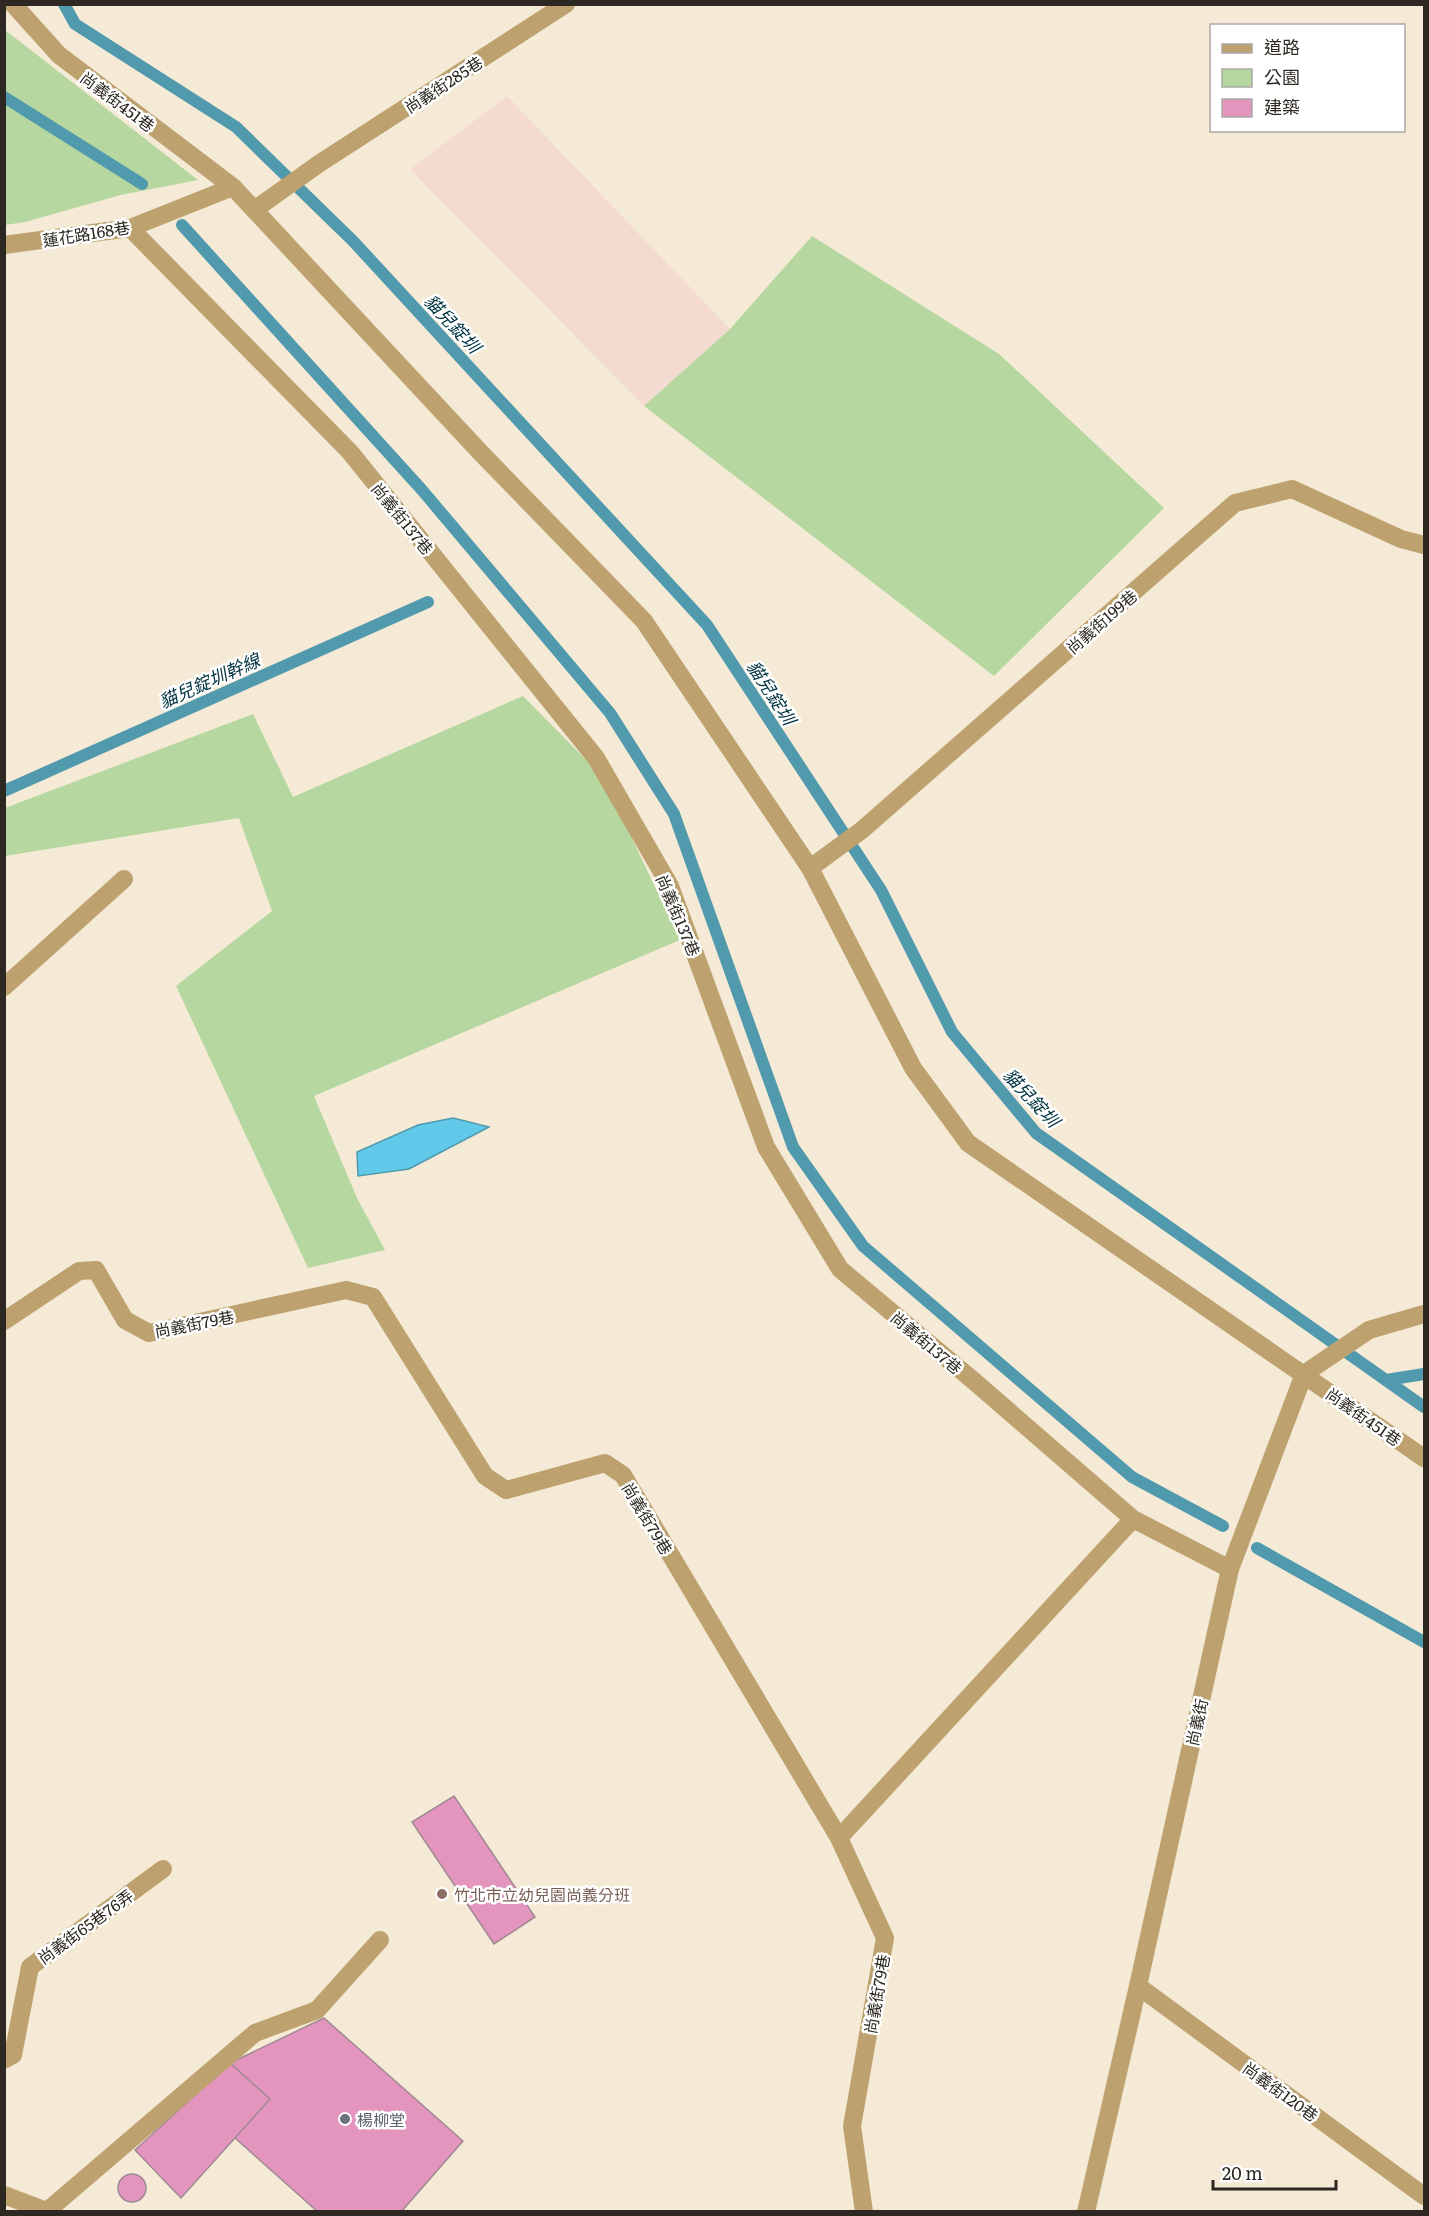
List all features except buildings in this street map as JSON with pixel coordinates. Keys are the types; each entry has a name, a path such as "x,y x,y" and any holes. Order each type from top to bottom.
{"street":[{"name":"尚義街451巷","path":"13,4 58,55 233,187"},
{"name":"尚義街285巷","path":"254,210 320,163 566,4"},
{"path":"233,187 480,452 644,621 810,868 913,1068 968,1143 1304,1374 1368,1330 1425,1314"},
{"name":"蓮花路168巷","path":"4,245 130,228 233,187"},
{"name":"尚義街137巷","path":"130,228 350,452 596,758 670,886 766,1147 840,1269 1133,1519 1230,1569"},
{"name":"尚義街199巷","path":"810,868 862,830 1235,503 1292,489 1401,539 1425,545"},
{"path":"4,987 124,879"},
{"name":"尚義街79巷","path":"4,1321 79,1271 96,1270 125,1320 149,1333 346,1290 373,1298 485,1476 506,1490 605,1462 622,1475 839,1838 885,1938 852,2126 864,2211"},
{"name":"尚義街451巷","path":"1304,1374 1425,1458"},
{"name":"尚義街","path":"1086,2211 1230,1569 1304,1374"},
{"path":"839,1838 1133,1519"},
{"name":"尚義街65巷76弄","path":"4,2060 13,2055 30,1967 163,1869"},
{"path":"4,2195 48,2211 255,2033 317,2010 380,1940"},
{"name":"尚義街120巷","path":"1138,1986 1425,2196"}],"shaded area":[{"path":"507,96 730,329 644,406 410,169"}],"green space":[{"path":"4,30 198,180 121,195 25,222 5,225"},
{"path":"812,236 999,354 1164,508 994,676 644,406 730,329"},
{"path":"523,696 603,777 680,940 314,1096 357,1198 385,1250 308,1268 176,986 272,911 239,818 5,856 5,808 253,714 293,797"}],"water":[{"path":"453,1118 489,1127 409,1169 358,1176 357,1152 418,1125"}],"waterway":[{"name":"貓兒錠圳","path":"64,4 75,24 236,127 353,241 707,625 881,890 952,1032 1036,1133 1424,1407"},
{"path":"4,97 142,184"},
{"path":"182,225 422,490 610,713 674,814 793,1147 863,1246 1132,1477 1223,1526"},
{"name":"貓兒錠圳幹線","path":"4,791 428,602"},
{"path":"1386,1380 1424,1374"},
{"path":"1257,1548 1424,1642"}],"place":[{"name":"竹北市立幼兒園尚義分班","path":"442,1894"},
{"name":"楊柳堂","path":"345,2119"}]}
